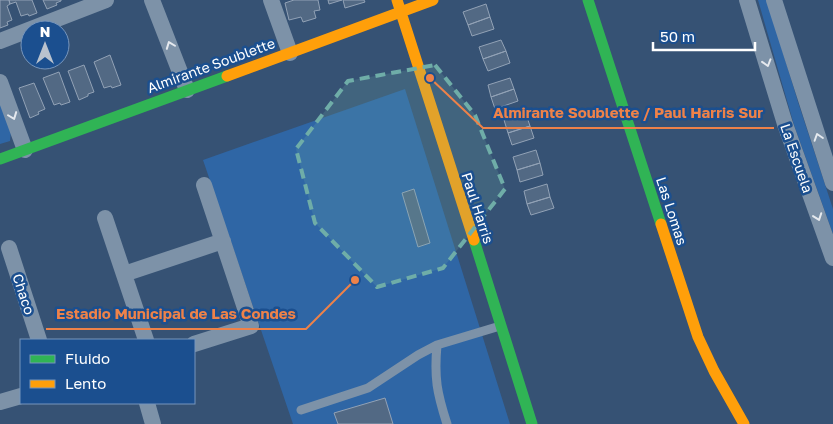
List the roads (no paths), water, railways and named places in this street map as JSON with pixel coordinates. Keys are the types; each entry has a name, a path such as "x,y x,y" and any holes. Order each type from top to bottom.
{"street":[{"path":"0,41 106,0"},
{"path":"152,0 187,90"},
{"path":"271,0 290,53"},
{"name":"Paul Harris","path":"397,0 532,424"},
{"name":"Almirante Soublette","path":"0,159 433,0"},
{"name":"Las Lomas","path":"588,0 698,337 714,371 744,424"},
{"name":"La Escuela","path":"747,0 785,124 833,258"},
{"name":"La Escuela","path":"774,0 833,183"},
{"path":"0,82 26,150"},
{"path":"195,344 251,326 204,185"},
{"path":"105,218 146,339"},
{"path":"124,274 223,241"},
{"name":"Chaco","path":"9,248 39,339"},
{"path":"0,402 20,396"},
{"path":"147,404 153,424"}],"lane":[{"path":"300,410 368,388 418,355 437,345 500,326"},
{"path":"437,345 436,382 448,424"}],"place":[{"name":"Almirante Soublette / Paul Harris Sur","path":"430,78"},
{"name":"Estadio Municipal de Las Condes","path":"355,280"}]}
